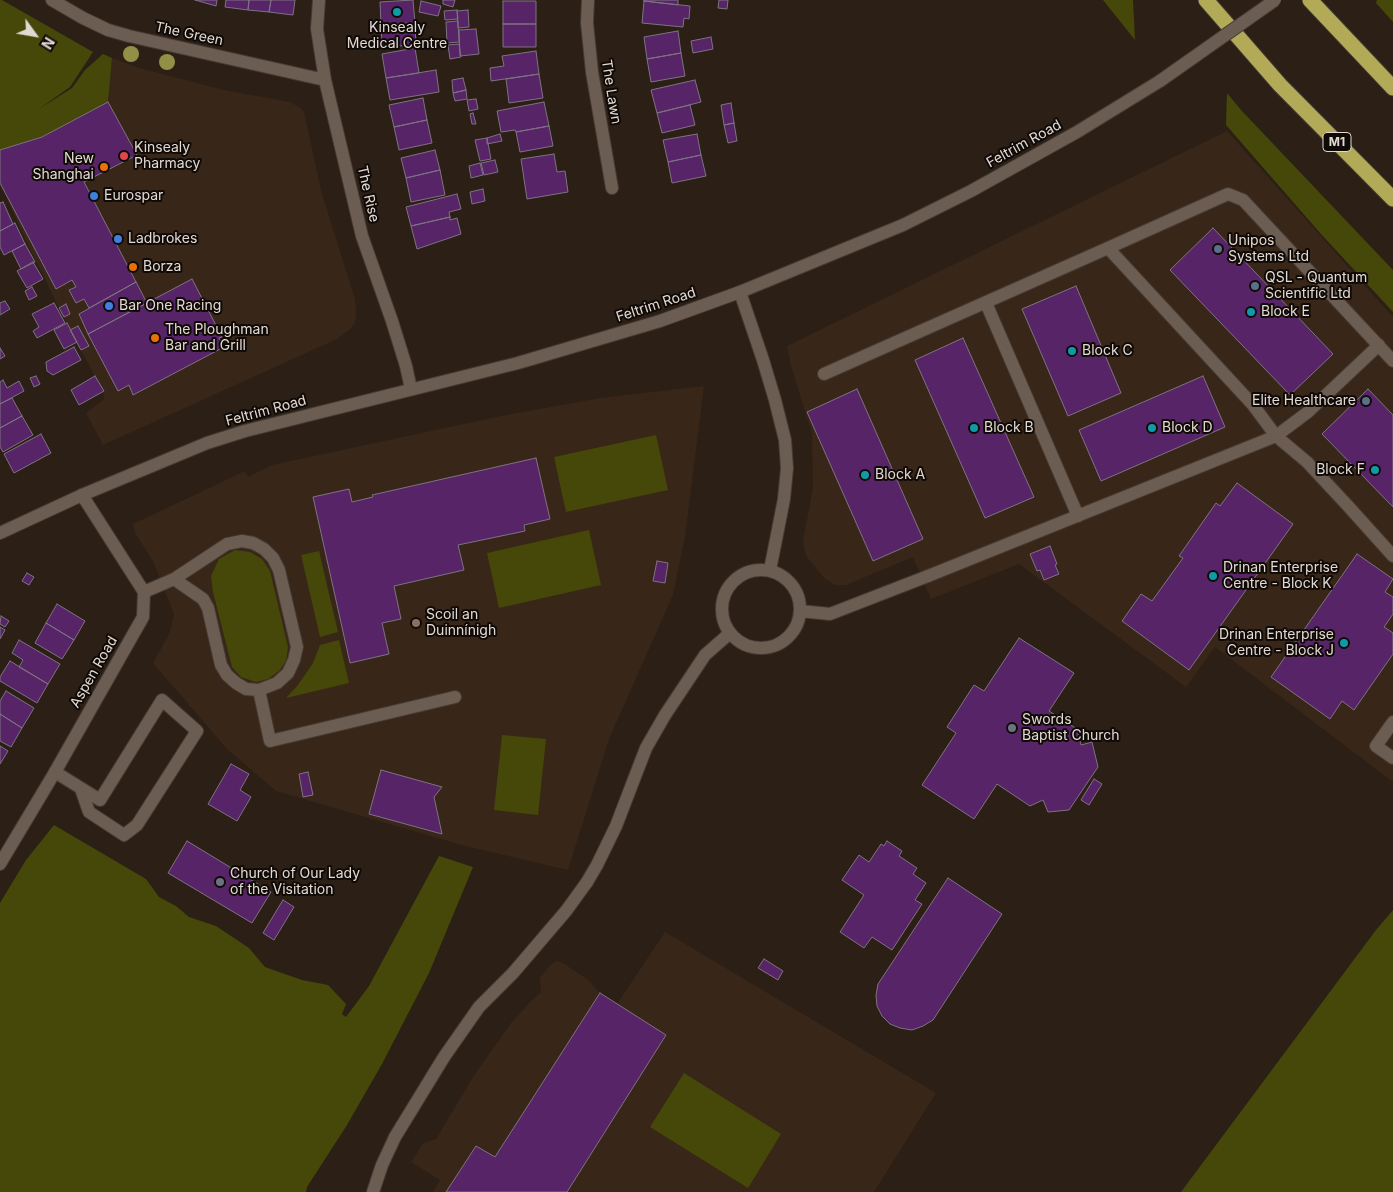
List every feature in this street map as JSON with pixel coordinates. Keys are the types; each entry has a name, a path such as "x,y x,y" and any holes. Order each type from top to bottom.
{"highway":[{"name":"M1","path":"1206,0 1280,85 1393,199"},
{"path":"1310,0 1393,88"}],"street":[{"name":"The Green","path":"52,0 108,30 326,80"},
{"name":"The Rise","path":"319,0 317,29 326,80 362,236 403,357 411,389"},
{"name":"The Lawn","path":"588,0 587,23 592,72 612,188"},
{"name":"Feltrim Road","path":"0,533 82,495 207,443 245,431 518,363 660,321 740,292 903,225 971,191 1077,132 1160,81 1275,0"},
{"path":"824,374 1228,194 1243,200 1393,361"},
{"path":"1108,248 1253,405 1276,436 1307,462 1393,556"},
{"path":"740,292 775,400 784,440 787,468 784,499 770,570"},
{"path":"986,303 1078,516"},
{"path":"800,610 830,614 1276,436 1308,412 1379,345"},
{"path":"82,495 144,592 174,579 227,544 242,540 264,549 273,558 279,570 297,647 288,673 277,683 259,690 246,689 236,683 227,675 221,665 206,604 199,595 174,579"},
{"path":"770,570 782,576 792,585 798,597 800,610 798,622 782,642 770,647 748,646 738,641 730,633 724,622 722,611 723,599 728,588 746,572 770,570"},
{"name":"Aspen Road","path":"0,864 144,617 144,592"},
{"path":"373,1192 382,1165 395,1138 449,1050 479,1007 512,973 566,911 587,882 616,826 646,748 665,715 705,655 730,633"},
{"path":"259,690 270,741 455,697"},
{"path":"55,772 100,800 162,700 197,731 137,825 124,835 89,812 81,789"},
{"path":"1393,722 1376,746 1393,758"}],"shaded area":[{"path":"0,0 93,52 70,87 39,109 72,88 85,70 103,54 112,58 108,102 42,137 0,150"},
{"path":"1103,0 1133,0 1135,40"},
{"path":"1377,0 1393,0 1393,22 1376,3"},
{"path":"112,58 139,68 224,90 290,102 301,108 304,112 322,194 355,299 356,313 355,323 337,339 103,445 86,413 104,399 103,391 70,330 0,183 0,150 42,137 108,102"},
{"path":"1227,93 1393,270 1393,312 1320,233 1226,125"},
{"path":"1227,131 1393,317 1393,782 1215,647 1186,687 1019,564 931,599 913,557 846,585 835,585 824,578 806,556 803,541 813,488 812,433 791,366 787,346"},
{"name":"Scoil an Duinnínigh","path":"704,386 685,537 673,595 609,739 568,870 465,846 276,791 227,749 153,663 170,632 174,614 153,561 135,533 133,524 245,471 248,477 272,465 501,416 600,398"},
{"path":"656,435 668,490 566,512 554,457"},
{"path":"589,530 601,585 499,608 487,553"},
{"path":"235,550 250,552 262,559 270,571 288,647 286,661 279,671 268,679 256,682 241,677 232,667 213,592 211,576 219,559"},
{"path":"319,551 338,632 320,637 301,555"},
{"path":"339,640 349,683 286,698 298,685 313,663 320,645"},
{"path":"502,735 546,739 538,815 494,810"},
{"path":"54,825 146,879 159,897 176,906 189,917 216,926 249,948 265,967 302,980 328,985 346,1004 342,1014 346,1017 369,986 439,856 473,867 429,973 382,1064 347,1125 307,1187 306,1192 0,1192 0,903 26,860"},
{"path":"1393,910 1393,1192 1181,1192 1376,930"},
{"path":"665,932 936,1093 874,1192 433,1192 440,1180 411,1162 423,1143 436,1139 473,1077 511,1023 541,992 540,978 551,964 557,961 566,965 587,979 600,993 617,1004"},
{"path":"684,1073 781,1134 748,1188 650,1127"}],"building":[{"path":"195,0 217,0 216,6"},
{"path":"226,0 249,0 248,10 225,7"},
{"path":"249,0 271,0 269,12 248,10"},
{"path":"271,0 295,0 293,15 269,12"},
{"name":"Kinsealy Medical Centre","path":"413,0 415,23 381,24 380,2"},
{"path":"443,0 455,0 453,7 443,4"},
{"path":"678,0 678,5 644,1"},
{"path":"719,0 728,0 727,9 718,8"},
{"path":"421,1 441,6 438,16 419,12"},
{"path":"503,1 536,1 536,24 503,24"},
{"path":"644,1 690,6 689,19 684,18 683,27 642,23"},
{"path":"457,10 458,19 445,20 444,11"},
{"path":"468,10 469,27 458,28 457,11"},
{"path":"458,21 459,42 447,43 446,22"},
{"path":"415,23 416,45 382,47 381,24"},
{"path":"503,24 536,24 536,47 503,47"},
{"path":"476,29 479,54 460,56 459,30"},
{"path":"678,31 681,53 647,59 644,37"},
{"path":"711,37 713,49 693,53 691,41"},
{"path":"459,44 461,57 450,59 448,45"},
{"path":"415,48 419,73 386,78 382,54"},
{"path":"536,51 539,74 491,81 490,68 504,66 502,56"},
{"path":"681,53 685,76 651,82 647,59"},
{"path":"436,70 439,92 390,100 386,78"},
{"path":"539,74 543,98 509,103 506,79"},
{"path":"463,78 466,90 453,93 452,80"},
{"path":"695,80 701,102 657,113 651,90"},
{"path":"466,90 467,99 455,101 453,93"},
{"path":"423,98 427,120 394,127 389,105"},
{"path":"476,99 478,109 469,111 467,100"},
{"path":"108,102 137,155 84,182 136,282 89,308 84,299 76,303 69,290 76,287 72,280 56,289 0,183 0,150 42,137"},
{"path":"544,102 549,126 516,132 515,130 501,132 497,111"},
{"path":"731,103 734,123 724,125 721,105"},
{"path":"690,105 695,125 662,133 657,113"},
{"path":"473,113 476,124 472,124 470,114"},
{"path":"427,120 432,143 399,150 394,127"},
{"path":"734,123 737,141 728,143 724,125"},
{"path":"549,126 553,146 520,152 516,132"},
{"path":"500,134 502,141 487,144 487,138"},
{"path":"697,134 701,155 668,162 663,140"},
{"path":"487,138 491,159 480,161 475,140"},
{"path":"435,150 440,170 406,178 401,158"},
{"path":"554,154 557,172 565,171 568,192 527,199 521,159"},
{"path":"701,155 706,176 672,183 668,162"},
{"path":"495,160 498,172 484,175 481,163"},
{"path":"480,163 483,175 471,178 469,166"},
{"path":"440,170 445,195 411,202 406,178"},
{"path":"483,189 485,201 472,204 470,192"},
{"path":"457,194 461,209 449,212 450,217 411,226 406,207"},
{"path":"3,202 13,224 0,231 0,203"},
{"path":"450,217 450,220 457,218 461,234 417,249 411,226"},
{"path":"15,223 25,244 4,255 0,247 0,231"},
{"name":"Block E","path":"1213,228 1333,354 1290,395 1170,270"},
{"path":"25,244 35,262 21,269 12,251"},
{"path":"33,262 43,279 27,288 17,271"},
{"name":"The Ploughman Bar and Grill","path":"192,279 222,337 219,338 224,347 133,395 129,385 118,391 88,334"},
{"path":"136,282 147,303 88,334 79,314"},
{"name":"Block C","path":"1076,286 1121,393 1068,416 1022,309"},
{"path":"32,287 37,296 29,300 25,291"},
{"path":"5,301 10,309 0,315 0,303"},
{"path":"54,303 65,323 37,338 33,331 39,327 32,314"},
{"path":"66,304 70,314 64,317 59,308"},
{"path":"67,323 77,342 64,349 54,330"},
{"path":"78,326 89,346 81,350 70,330"},
{"name":"Block B","path":"963,338 1034,497 985,518 915,360"},
{"path":"74,347 81,360 53,375 47,371 46,362"},
{"path":"0,348 5,356 0,359"},
{"path":"36,376 40,384 34,387 30,378"},
{"path":"95,376 104,391 79,405 71,390"},
{"name":"Block D","path":"1203,376 1225,427 1101,481 1079,430"},
{"path":"3,380 7,388 19,381 24,391 0,404 0,382"},
{"name":"Block A","path":"857,389 923,539 873,561 807,412"},
{"name":"Block F","path":"1368,389 1393,415 1393,507 1322,434"},
{"path":"12,398 22,416 0,428 0,404"},
{"path":"22,416 33,435 3,452 0,447 0,428"},
{"path":"41,434 51,453 14,473 4,454"},
{"path":"536,458 550,519 524,525 525,531 458,545 464,570 394,586 401,619 382,623 389,654 350,663 313,497 349,489 352,502 373,497 372,495"},
{"name":"Drinan Enterprise Centre - Block K","path":"1237,483 1293,524 1189,670 1122,621 1141,594 1152,601 1183,558 1179,556 1216,503 1220,506"},
{"path":"1050,546 1059,574 1044,580 1040,570 1037,571 1030,554"},
{"name":"Drinan Enterprise Centre - Block J","path":"1357,554 1393,579 1385,592 1393,597 1393,614 1384,627 1393,633 1393,654 1354,710 1342,701 1330,719 1271,677"},
{"path":"657,561 668,563 665,583 653,581"},
{"path":"27,573 34,577 29,585 22,581"},
{"path":"57,604 85,621 74,640 46,623"},
{"path":"1,616 9,621 5,627 0,624"},
{"path":"46,623 74,640 62,659 35,643"},
{"path":"0,627 5,630 0,639"},
{"name":"Swords Baptist Church","path":"1019,638 1074,673 1049,711 1077,729 1081,745 1092,742 1098,767 1069,810 1048,812 1043,800 1030,806 997,784 974,819 922,785 956,733 947,727 974,685 984,691"},
{"path":"19,640 60,664 48,684 19,667 23,660 12,653"},
{"path":"10,661 48,684 37,703 0,681 0,677"},
{"path":"6,691 34,708 22,728 0,714 0,701"},
{"path":"0,714 22,728 11,747 0,741"},
{"path":"0,746 8,751 0,764"},
{"path":"231,764 249,774 240,790 251,797 237,821 208,804"},
{"path":"381,770 442,787 434,797 442,834 369,814"},
{"path":"308,772 313,795 303,797 299,774"},
{"path":"1094,779 1102,784 1089,805 1081,800"},
{"name":"Church of Our Lady of the Visitation","path":"187,841 271,892 252,923 168,873"},
{"path":"887,841 902,851 899,856 917,868 913,874 926,883 915,900 922,904 892,950 872,937 864,948 840,932 864,895 842,880 859,855 869,862 881,844 884,846"},
{"path":"948,878 1002,914 933,1020 912,1030 900,1028 890,1024 882,1016 877,1006 878,984"},
{"path":"283,900 294,907 274,940 263,933"},
{"path":"764,959 783,971 778,980 758,968"},
{"path":"600,993 666,1035 567,1192 446,1192 476,1146 495,1157"}],"place":[{"name":"Kinsealy Medical Centre","path":"397,12"},
{"name":"Kinsealy Pharmacy","path":"124,156"},
{"name":"New Shanghai","path":"104,167"},
{"name":"Eurospar","path":"94,196"},
{"name":"Ladbrokes","path":"118,239"},
{"name":"Unipos Systems Ltd","path":"1218,249"},
{"name":"Borza","path":"133,267"},
{"name":"QSL - Quantum Scientific Ltd","path":"1255,286"},
{"name":"Bar One Racing","path":"109,306"},
{"name":"Block E","path":"1251,312"},
{"name":"The Ploughman Bar and Grill","path":"155,338"},
{"name":"Block C","path":"1072,351"},
{"name":"Elite Healthcare","path":"1366,401"},
{"name":"Block B","path":"974,428"},
{"name":"Block D","path":"1152,428"},
{"name":"Block F","path":"1375,470"},
{"name":"Block A","path":"865,475"},
{"name":"Drinan Enterprise Centre - Block K","path":"1213,576"},
{"name":"Scoil an Duinnínigh","path":"416,623"},
{"name":"Drinan Enterprise Centre - Block J","path":"1344,643"},
{"name":"Swords Baptist Church","path":"1012,728"},
{"name":"Church of Our Lady of the Visitation","path":"220,882"}]}
